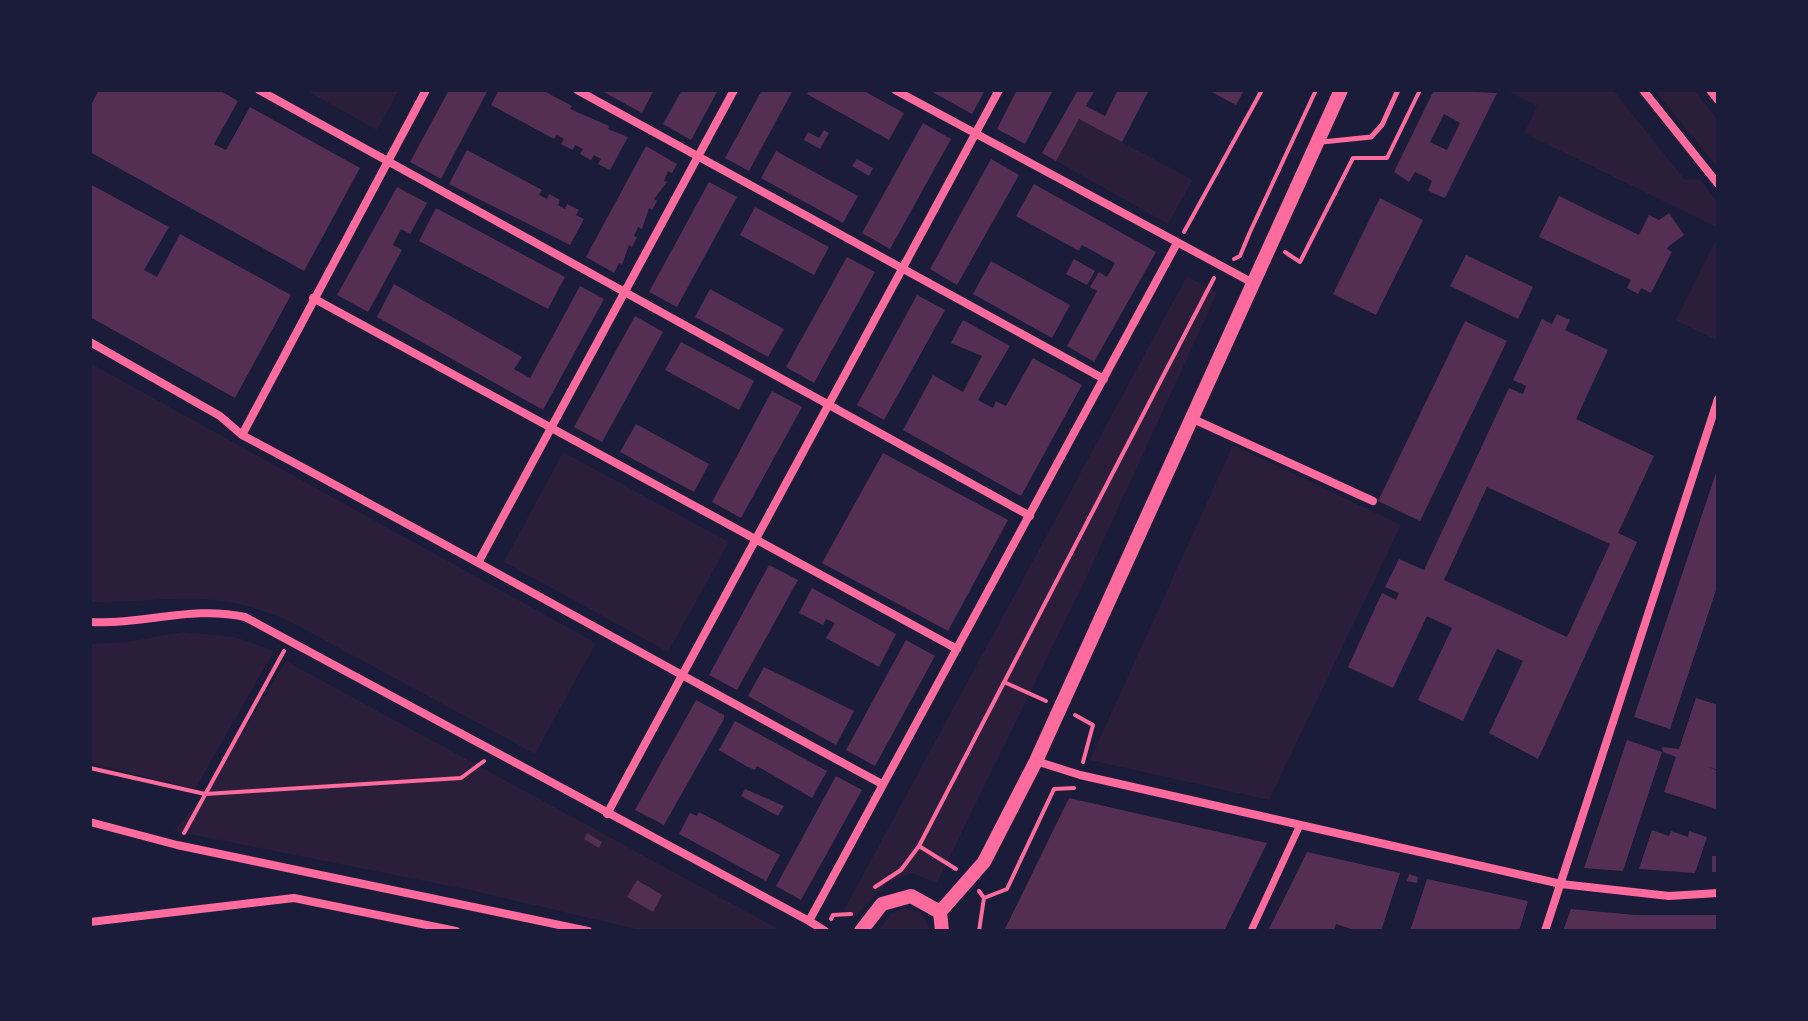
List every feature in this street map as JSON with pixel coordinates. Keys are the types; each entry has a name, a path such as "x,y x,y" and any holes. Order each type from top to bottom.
{"street":[{"path":"259,90 1030,516"},
{"path":"242,435 426,90"},
{"path":"577,90 1104,379"},
{"path":"479,561 734,90"},
{"path":"895,90 1253,283"},
{"path":"607,814 999,90"},
{"path":"942,931 940,912 984,862 1036,761 1341,90"},
{"path":"1643,90 1718,184"},
{"path":"1710,90 1718,100"},
{"path":"809,921 1177,243"},
{"path":"313,298 957,649"},
{"path":"90,342 220,416 242,435 479,561 683,677 882,784"},
{"path":"1545,931 1718,399"},
{"path":"1191,418 1373,501"},
{"path":"90,622 222,612 245,617 291,639 825,931"},
{"path":"1036,761 1080,775 1561,884 1669,896 1718,893"},
{"path":"90,822 177,845 588,931"},
{"path":"1251,931 1300,825"},
{"path":"861,931 882,904 898,897 911,896 940,912"},
{"path":"90,922 294,898 456,931"}],"lane":[{"path":"1317,142 1371,137 1382,125 1398,90"}],"path":[{"path":"1177,243 1262,90"},
{"path":"979,931 984,898 970,879 919,846 1220,266 1240,256 1250,232"},
{"path":"177,845 291,639"},
{"path":"90,768 205,794 461,778 495,752"}],"shaded area":[{"path":"305,90 399,90 377,130"},
{"path":"1505,90 1613,90 1685,180 1700,179 1718,203 1718,228 1524,133 1537,106"},
{"path":"1655,90 1694,90 1718,120 1718,168"},
{"path":"1079,119 1193,180 1168,224 1056,161"},
{"path":"1718,236 1718,335 1716,340 1676,320"},
{"path":"1187,276 1217,293 1087,576 937,883 912,873 887,883 853,919 844,910"},
{"path":"90,363 596,643 535,754 289,621 261,610 212,600 90,602"},
{"path":"1233,445 1401,525 1269,800 1090,760"},
{"path":"563,452 729,542 668,652 504,562"},
{"path":"183,632 235,637 274,651 195,789 90,763 90,644 127,642"},
{"path":"286,661 782,931 644,931 470,890 174,831 205,794"},
{"path":"904,908 921,912 931,931 878,931 891,914"}],"building":[{"path":"99,90 219,90 238,101 214,144 226,150 250,107 360,168 304,271 90,152 90,107"},
{"path":"449,90 488,90 441,179 410,162"},
{"path":"499,90 542,90 572,106 570,109 628,137 610,170 598,164 601,159 594,155 591,160 580,154 583,149 575,145 573,150 561,144 564,139 557,135 554,139 491,105"},
{"path":"600,90 654,90 642,113"},
{"path":"682,90 718,90 691,140 663,124"},
{"path":"762,90 793,90 749,171 725,158"},
{"path":"810,90 862,90 904,113 889,140 807,94"},
{"path":"929,90 985,90 972,114"},
{"path":"1017,90 1053,90 1025,144 997,129"},
{"path":"1078,90 1095,90 1086,106 1105,116 1118,90 1149,90 1122,142 1079,119 1056,161 1042,153"},
{"path":"1208,90 1244,90 1236,105"},
{"path":"1434,90 1497,93 1445,198 1428,191 1432,181 1424,176 1415,172 1409,182 1394,172","holes":["1444,114 1460,123 1447,150 1430,142"]},
{"path":"923,123 951,139 890,249 862,233"},
{"path":"824,130 829,133 820,149 804,140 808,132 819,138"},
{"path":"646,146 677,164 672,173 668,171 664,181 667,182 654,199 657,201 652,210 649,208 642,229 638,227 632,247 629,245 622,265 619,263 614,273 586,257"},
{"path":"467,150 542,190 539,195 547,199 549,194 560,200 558,205 565,209 567,204 579,210 576,215 584,219 570,245 449,184"},
{"path":"776,151 858,196 843,223 761,178"},
{"path":"857,159 873,168 869,176 852,166"},
{"path":"991,159 1019,175 957,285 930,269"},
{"path":"709,182 737,197 677,307 649,292"},
{"path":"90,184 169,227 144,270 157,277 180,234 291,295 235,398 90,317"},
{"path":"1034,184 1156,252 1094,362 1067,346 1097,291 1090,287 1099,272 1107,277 1115,263 1082,245 1079,251 1016,216"},
{"path":"397,187 427,203 410,234 401,229 393,245 402,250 368,312 337,295"},
{"path":"1559,196 1639,235 1649,215 1659,220 1669,213 1684,235 1667,249 1672,252 1651,293 1641,288 1638,294 1627,288 1631,280 1539,237"},
{"path":"1380,198 1423,220 1376,315 1333,294"},
{"path":"755,207 829,247 814,275 740,235"},
{"path":"436,208 565,277 548,309 419,241"},
{"path":"1466,255 1533,287 1518,319 1450,286"},
{"path":"847,257 875,272 814,383 786,367"},
{"path":"1074,259 1095,271 1087,285 1066,274"},
{"path":"991,261 1070,305 1052,338 973,294"},
{"path":"394,284 522,357 514,369 530,378 580,286 604,299 543,410 377,317"},
{"path":"710,289 784,329 768,357 695,317"},
{"path":"917,295 945,310 884,420 857,405"},
{"path":"1557,314 1570,320 1565,330 1608,350 1576,419 1654,456 1618,533 1637,542 1538,759 1489,733 1523,661 1497,649 1463,721 1418,700 1452,628 1427,616 1393,688 1348,667 1382,593 1396,600 1399,593 1385,587 1399,559 1424,570 1509,388 1523,394 1526,386 1513,380 1542,319 1552,324","holes":["1487,487 1610,544 1567,637 1444,580"]},
{"path":"635,316 663,332 602,442 574,427"},
{"path":"963,320 1010,346 978,400 993,408 996,401 1006,406 1033,358 1082,385 1021,496 903,430 933,375 963,392 982,356 951,343"},
{"path":"1465,321 1507,341 1420,521 1378,501"},
{"path":"681,342 754,381 739,410 665,370"},
{"path":"772,391 802,407 741,518 712,502"},
{"path":"636,424 709,464 694,492 620,452"},
{"path":"883,453 1008,520 948,631 822,563"},
{"path":"1718,467 1718,584 1670,729 1634,717"},
{"path":"769,565 798,580 737,690 709,675"},
{"path":"812,588 896,634 879,667 826,638 835,623 826,619 823,625 799,613"},
{"path":"906,640 935,656 875,766 846,750"},
{"path":"764,667 854,711 836,745 748,696"},
{"path":"1696,698 1718,705 1718,770 1706,766 1718,771 1716,809 1664,792 1676,757 1663,752 1662,747 1679,749"},
{"path":"696,700 724,715 724,719 664,825 635,810"},
{"path":"735,721 827,771 812,798 757,766 755,770 719,750"},
{"path":"1627,740 1662,752 1623,871 1584,868"},
{"path":"836,776 862,790 801,900 776,886"},
{"path":"745,789 784,806 778,816 741,796"},
{"path":"1069,798 1267,843 1224,931 1004,931"},
{"path":"699,812 780,855 766,881 679,834 690,813 697,816"},
{"path":"1652,830 1669,836 1671,831 1688,837 1689,831 1707,837 1695,873 1639,869"},
{"path":"587,833 602,842 599,848 584,839"},
{"path":"1307,852 1400,873 1381,931 1357,931 1336,924 1334,931 1268,931"},
{"path":"1712,856 1718,856 1718,872 1712,872"},
{"path":"1409,874 1418,877 1417,883 1407,881"},
{"path":"1427,879 1528,901 1519,931 1410,931"},
{"path":"637,880 662,895 653,912 627,897"},
{"path":"1571,909 1635,915 1718,915 1718,931 1563,931"}]}
